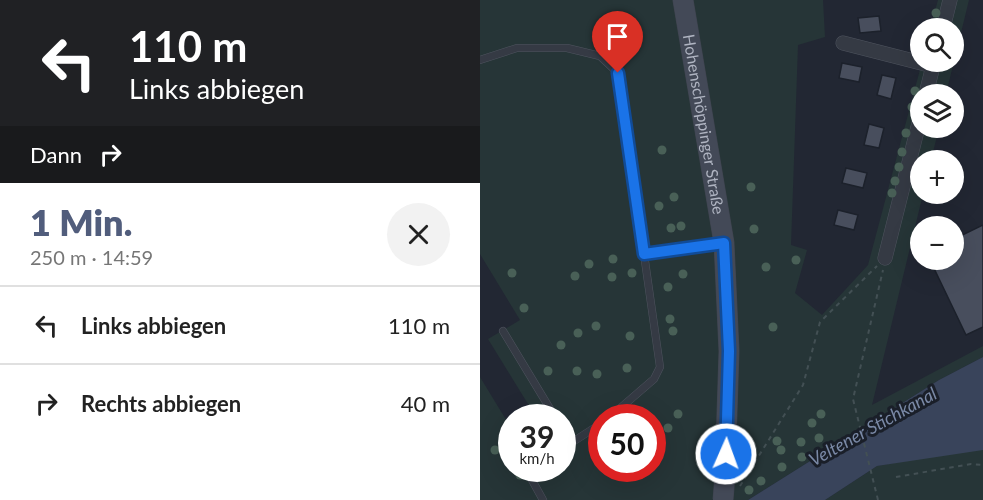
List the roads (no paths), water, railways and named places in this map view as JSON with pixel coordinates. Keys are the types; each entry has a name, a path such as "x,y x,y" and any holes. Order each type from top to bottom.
{"main road":[{"name":"Hohenschöppinger Straße","path":"682,0 724,243 729,351 727,488"}],"street":[{"path":"946,18 950,0"},
{"path":"843,43 910,58"},
{"path":"885,258 915,138"}],"lane":[{"path":"480,60 517,48 567,48 600,56 618,73 660,367 654,379 625,404"},
{"path":"644,254 724,243"},
{"path":"503,331 547,404"},
{"path":"533,482 543,500"}],"water":[{"name":"Veltener Stichkanal","path":"983,357 983,450 877,466 825,500 748,500 939,380"}]}
